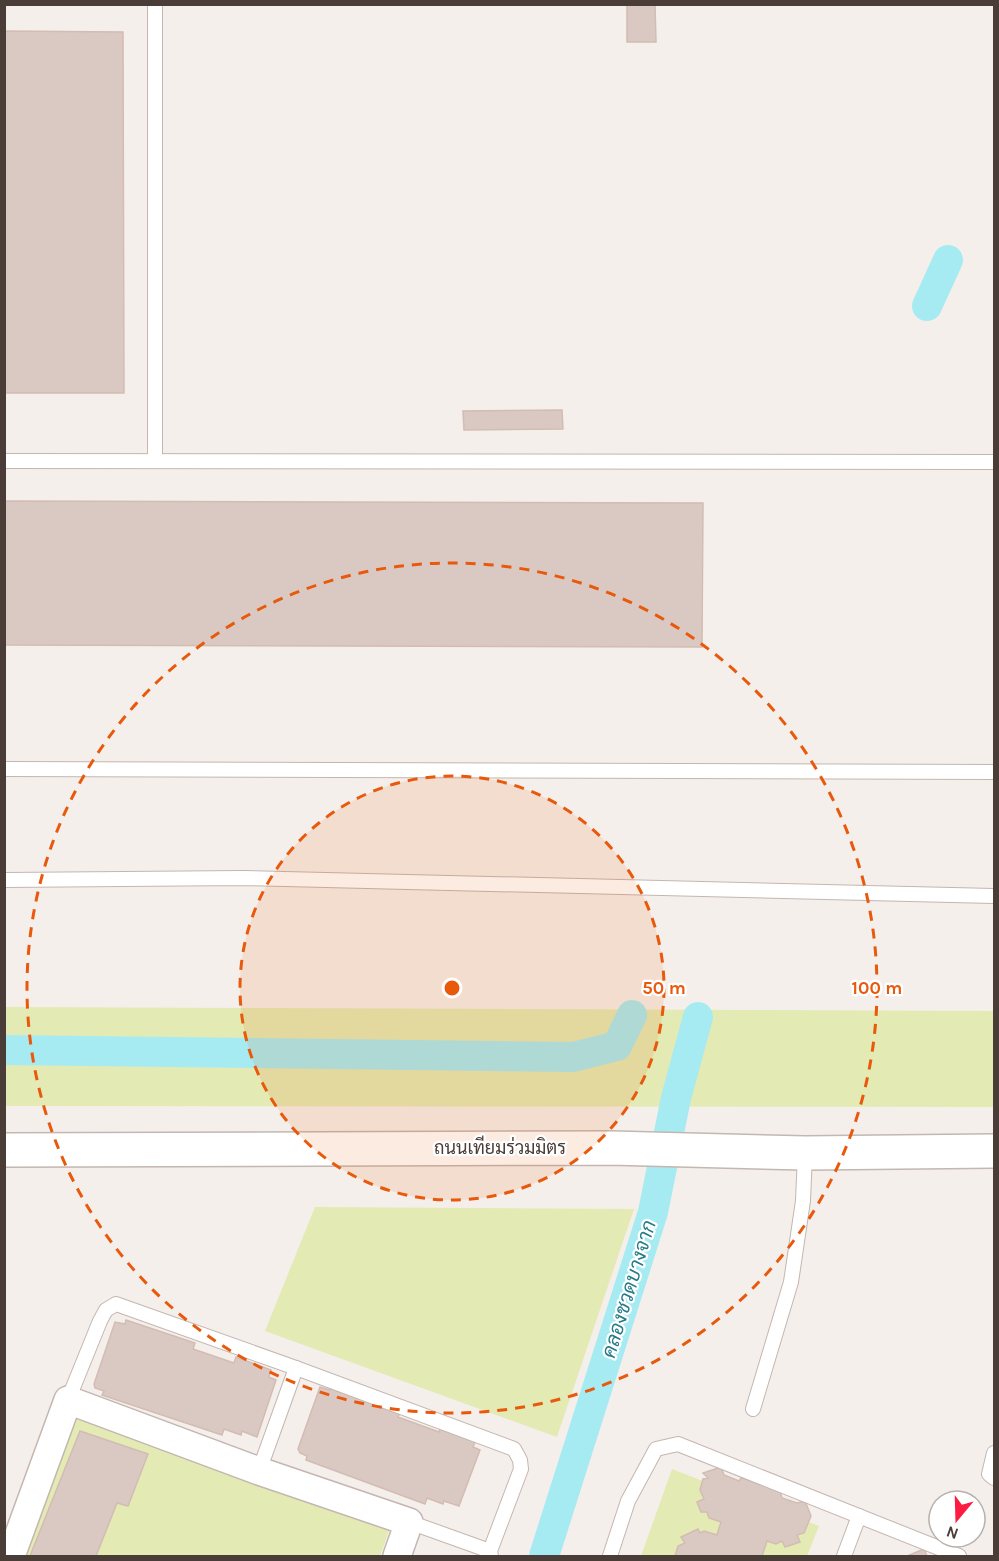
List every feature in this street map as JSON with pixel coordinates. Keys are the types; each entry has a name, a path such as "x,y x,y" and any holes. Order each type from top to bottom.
{"street":[{"name":"ถนนเทียมร่วมมิตร","path":"4,1150 611,1148 805,1152 994,1150"},
{"path":"11,1557 68,1400 259,1471 409,1522 397,1557"}],"lane":[{"path":"155,4 155,461"},
{"path":"4,461 994,462"},
{"path":"4,769 994,772"},
{"path":"4,880 243,878 994,896"},
{"path":"753,1409 791,1281 803,1201 805,1152"},
{"path":"68,1400 100,1321 106,1310 116,1304 514,1449 520,1460 521,1469 491,1554 409,1522"},
{"path":"259,1471 296,1368"},
{"path":"610,1557 628,1501 656,1449 678,1444 959,1557"},
{"path":"994,1453 989,1474 994,1478"},
{"path":"844,1557 859,1516"}],"green space":[{"path":"5,1007 994,1011 994,1107 5,1106"},
{"path":"315,1207 634,1209 557,1437 265,1331"},
{"path":"83,1413 390,1528 380,1556 20,1556 71,1416"},
{"path":"672,1469 819,1526 807,1556 641,1556"}],"building":[{"path":"627,4 655,4 656,42 627,42"},
{"path":"4,31 123,32 124,393 4,393"},
{"path":"562,410 563,429 464,430 463,411"},
{"path":"4,501 703,503 702,647 4,645"},
{"path":"126,1320 195,1343 193,1349 234,1363 236,1357 271,1370 269,1377 276,1380 257,1437 242,1431 241,1435 224,1429 222,1435 102,1395 104,1391 95,1388 94,1384 115,1322 125,1324"},
{"path":"332,1386 401,1411 398,1417 439,1432 441,1426 476,1439 473,1447 480,1450 459,1506 444,1501 443,1504 427,1498 425,1504 306,1460 307,1456 300,1453 298,1449 320,1387 330,1390"},
{"path":"80,1431 148,1454 128,1506 117,1503 96,1556 30,1556"},
{"path":"721,1467 724,1475 739,1481 741,1478 758,1481 780,1491 782,1498 797,1503 805,1501 811,1516 804,1533 797,1535 800,1542 785,1547 782,1541 776,1544 767,1541 762,1556 675,1556 678,1546 685,1543 681,1537 698,1529 700,1533 704,1531 717,1535 721,1522 709,1518 707,1512 701,1512 697,1502 704,1499 700,1490 703,1479 708,1478 703,1473"},
{"path":"924,1549 927,1556 907,1556"}],"waterway":[{"name":"คลองชวดบางจาก","path":"927,306 948,260"},
{"path":"4,1050 573,1057 617,1046 632,1015"},
{"name":"คลองชวดบางจาก","path":"544,1556 653,1212 676,1098 698,1017"}]}
